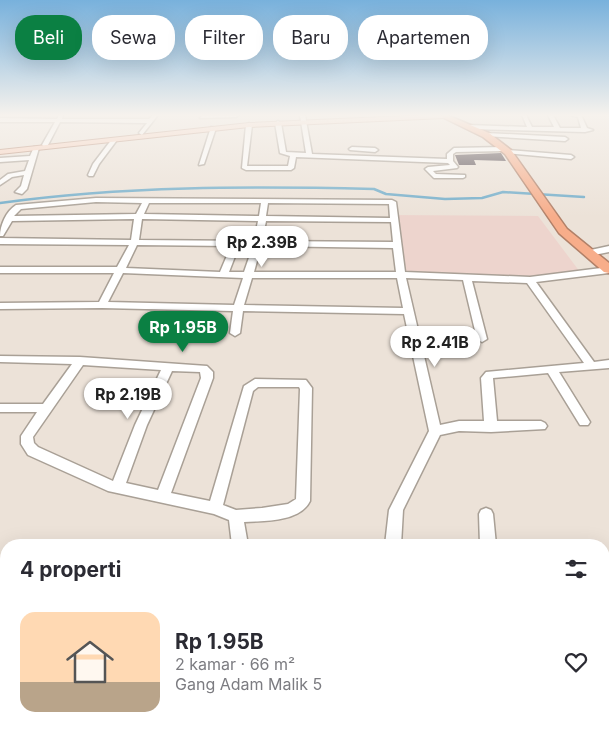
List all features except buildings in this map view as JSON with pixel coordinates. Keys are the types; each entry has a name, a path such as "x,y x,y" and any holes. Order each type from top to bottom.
{"highway":[{"path":"506,150 563,231 609,270"}],"main road":[{"path":"0,151 13,149"},
{"path":"0,151 21,149"}],"street":[{"path":"19,192 28,174 36,149"},
{"path":"91,175 96,164 107,149"},
{"path":"201,164 206,149"},
{"path":"247,149 244,168 291,168 293,156"},
{"path":"282,149 283,153 293,156 450,158"},
{"path":"308,149 309,155"},
{"path":"355,149 450,158"},
{"path":"450,158 456,150 506,150 571,157"},
{"path":"0,160 34,158"},
{"path":"450,158 455,167 430,168 431,175 463,176"},
{"path":"0,183 10,175 28,174"},
{"path":"0,234 15,209 20,207 96,200 390,201 395,220 396,246 401,275 410,310 434,431 396,510 394,539"},
{"path":"102,305 118,270 135,241 138,218 147,200"},
{"path":"235,333 238,308 258,243 266,200"},
{"path":"10,218 98,216 395,220"},
{"path":"0,241 236,242 396,246"},
{"path":"223,275 236,242"},
{"path":"589,253 609,249"},
{"path":"0,270 118,270 223,275 401,275 530,280 609,270"},
{"path":"467,279 482,339"},
{"path":"530,280 591,365"},
{"path":"0,306 102,305 410,310"},
{"path":"0,359 169,366 199,368 207,372 163,496"},
{"path":"80,361 27,436 28,444 33,451 108,485 215,508 236,516 292,510 301,506 306,388 302,384 255,383 250,386 215,508"},
{"path":"491,427 488,376 497,373 609,364"},
{"path":"118,486 141,425 169,366"},
{"path":"551,369 584,422"},
{"path":"0,408 48,408"},
{"path":"434,431 459,426 541,426"},
{"path":"486,514 488,539"},
{"path":"236,516 239,539"}],"shaded area":[{"path":"389,215 538,216 580,272 507,280 405,276"}],"waterway":[{"path":"0,203 93,193 187,188 374,189 386,194 445,199 482,198 503,192 584,197"}]}
